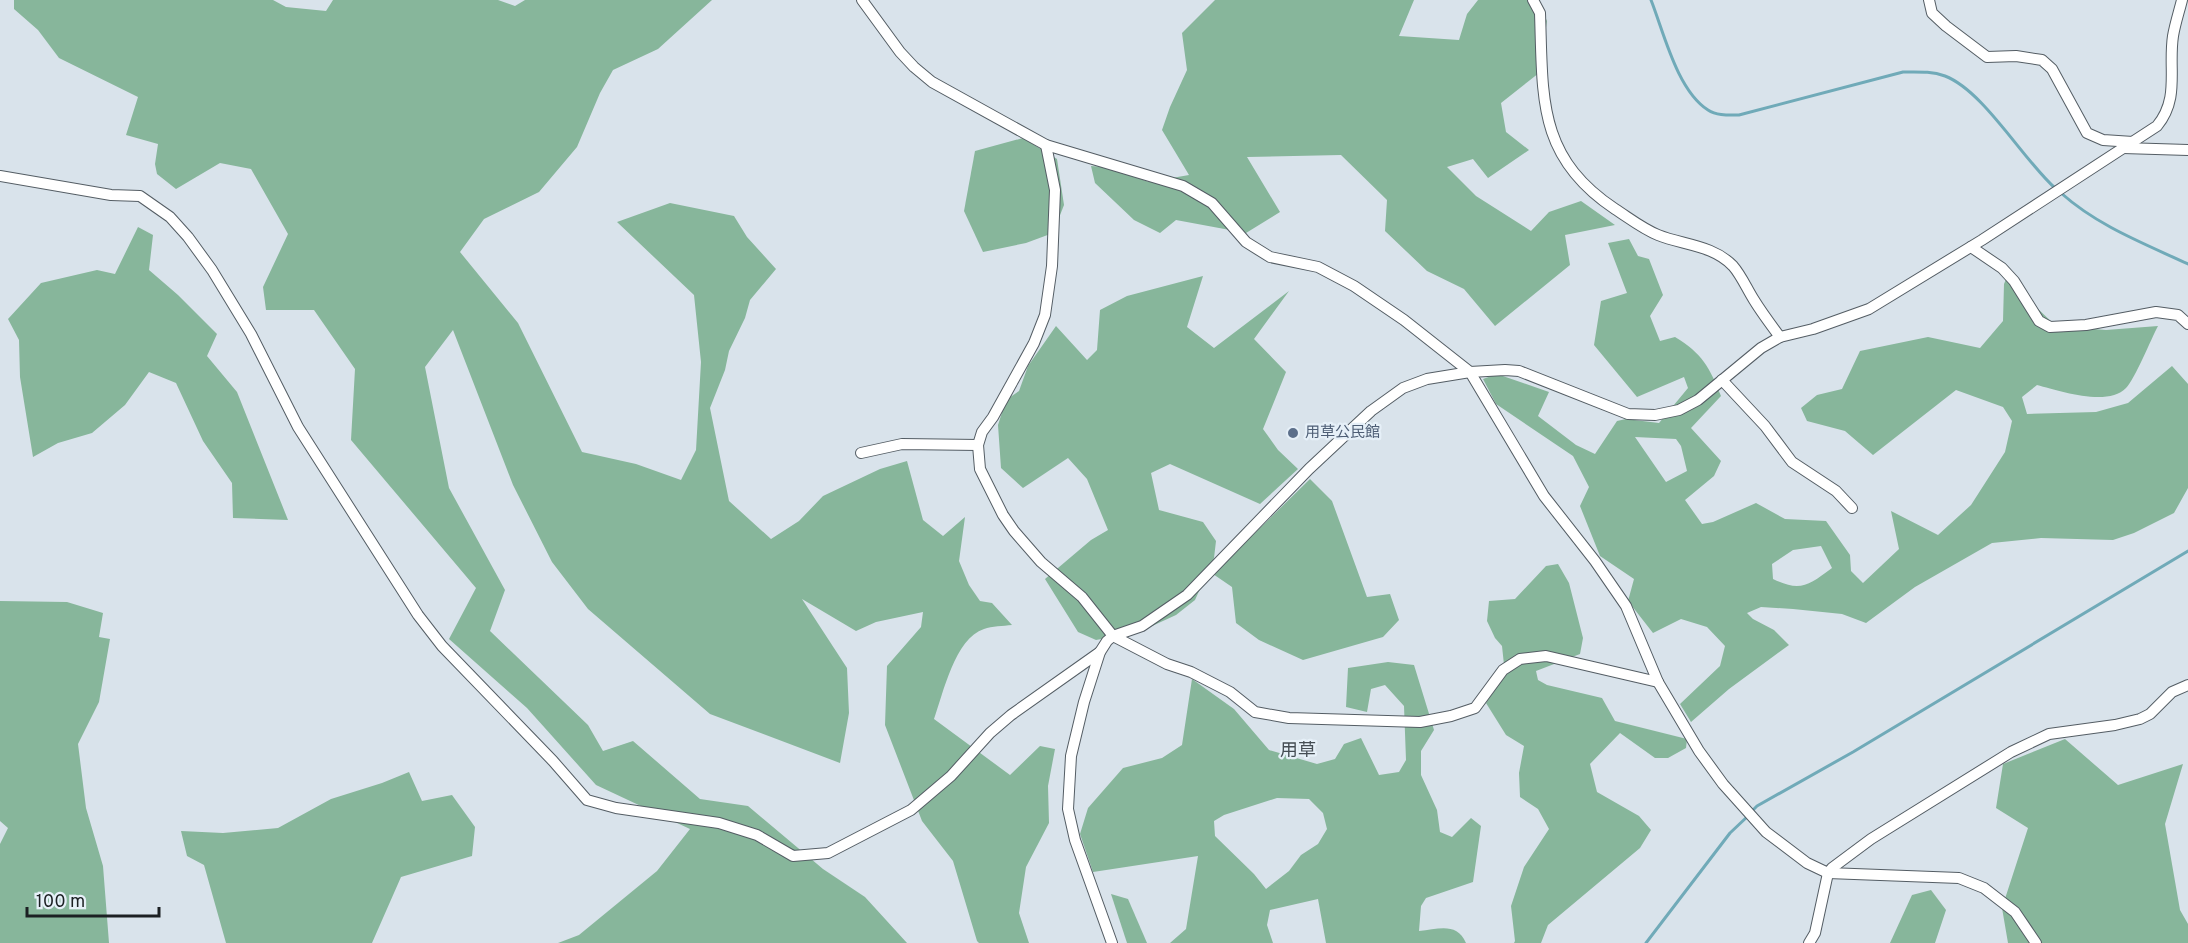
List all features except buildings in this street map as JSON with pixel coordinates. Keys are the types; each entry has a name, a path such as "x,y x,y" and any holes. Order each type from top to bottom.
{"street":[{"path":"862,0 900,52 926,76 959,98 1046,145 1183,186 1212,203 1246,242 1270,257 1318,267 1354,286 1404,320 1470,372 1544,496 1595,561 1626,606 1658,682 1699,751 1723,784 1766,831 1807,863 1828,873 1959,878 1984,888 2015,912 2036,943"},
{"path":"1533,0 1540,13 1544,102 1554,141 1565,162 1576,176 1604,201 1640,226 1657,235 1716,252 1734,266 1756,304 1780,338"},
{"path":"1929,0 1932,13 1988,57 2016,56 2043,60 2052,69 2086,133 2103,140 2134,142"},
{"path":"1112,943 1075,840 1068,809 1071,756 1084,702 1100,652 1107,641 1113,636 1142,626 1187,595 1309,469 1371,411 1403,388 1427,379 1470,372 1519,371 1628,414 1655,415 1679,410 1698,400 1761,348 1780,338 1869,309 1971,247 2157,126 2166,116 2172,94 2173,38 2182,0"},
{"path":"1046,145 1055,190 1052,266 1045,315 1034,343 993,417 982,432 978,445 980,469 1003,515 1041,562 1082,597 1113,636 1167,664 1191,672 1230,692 1255,712 1289,717 1420,722 1452,716 1474,708 1503,670 1520,659 1546,656 1658,682"},
{"path":"2123,148 2188,150"},
{"path":"0,176 111,195 140,196 170,217 206,262 251,334 298,427 418,615 442,646 553,761 587,800 616,808 719,823 757,835 793,856 828,854 911,810 951,776 1004,721 1100,652"},
{"path":"1971,247 2002,268 2014,282 2039,321 2050,327 2086,325 2156,312 2178,315 2188,324"},
{"path":"1722,380 1765,426 1792,462 1836,491 1852,508"},
{"path":"861,453 902,444 978,445"},
{"path":"1809,943 1815,933 1828,873 1871,839 2011,752 2049,734 2115,725 2140,719 2150,714 2172,692 2188,685"}],"green space":[{"path":"14,0 273,0 286,7 326,11 333,0 498,0 515,6 525,0 712,0 658,49 613,70 600,93 577,147 539,192 484,219 460,252 518,323 582,452 636,464 681,480 696,450 701,362 694,295 617,222 670,203 734,216 747,237 776,269 750,300 745,318 729,351 725,370 710,408 729,501 771,539 799,521 823,496 880,469 907,461 923,520 943,536 965,517 959,561 969,585 980,601 992,603 1012,625 984,629 974,634 965,643 946,682 934,719 1010,775 1040,746 1055,749 1048,786 1049,823 1026,867 1019,913 1029,943 979,943 977,941 953,861 922,821 885,725 887,666 921,627 923,612 876,622 856,631 802,599 847,668 849,713 840,763 710,714 588,609 552,562 513,485 453,330 425,367 449,488 505,590 490,631 588,725 603,751 633,741 700,799 748,806 823,869 865,897 907,943 558,943 579,935 657,871 690,829 596,785 527,708 449,639 476,588 351,440 355,369 314,310 266,310 263,287 288,234 251,169 220,163 176,189 157,174 155,164 158,144 126,135 138,97 59,58 38,30 14,9"},
{"path":"1215,0 1414,0 1399,36 1459,40 1467,14 1478,0 1537,0 1547,21 1539,73 1501,103 1506,132 1529,150 1488,178 1473,159 1447,167 1476,196 1531,231 1549,212 1581,201 1615,225 1565,235 1570,265 1495,326 1464,289 1427,271 1385,231 1387,200 1341,155 1247,157 1280,212 1246,233 1176,220 1160,233 1134,220 1095,183 1091,166 1105,167 1149,182 1189,175 1162,130 1187,70 1182,33"},
{"path":"1023,138 1057,159 1064,205 1053,233 1026,243 983,252 964,211 975,151"},
{"path":"138,227 153,235 149,270 217,334 207,356 237,392 288,520 233,518 232,483 203,441 176,383 149,372 125,405 92,433 58,443 33,457 20,377 19,340 8,319 41,283 97,270 115,274"},
{"path":"1629,239 1638,256 1649,259 1663,295 1650,316 1660,341 1675,337 1699,355 1709,369 1721,396 1691,428 1721,461 1714,476 1685,500 1702,524 1713,522 1756,503 1785,519 1826,521 1850,555 1851,571 1863,583 1899,549 1891,511 1938,535 1971,505 2005,452 2012,421 2003,407 1956,390 1873,455 1845,431 1807,421 1801,408 1817,395 1842,389 1860,351 1928,337 1980,348 2003,321 2004,284 2010,270 2037,308 2056,326 2106,330 2158,326 2134,376 2126,388 2118,394 2083,396 2037,385 2022,397 2027,414 2096,412 2128,403 2172,366 2188,384 2188,488 2174,513 2134,533 2113,540 2041,538 1992,543 1915,587 1866,623 1842,614 1793,609 1761,607 1747,613 1753,619 1774,630 1789,645 1729,689 1691,722 1680,704 1720,666 1725,646 1707,627 1681,619 1653,633 1628,601 1634,579 1600,556 1580,506 1589,487 1573,456 1496,404 1483,379 1497,374 1549,392 1538,416 1576,445 1595,454 1617,421 1626,419 1659,423 1688,388 1684,377 1637,397 1594,345 1601,301 1627,293 1608,243","holes":["1635,437 1676,439 1681,446 1687,471 1666,482","1821,546 1832,568 1824,574 1810,583 1797,586 1773,579 1772,564 1793,550"]},
{"path":"1203,276 1187,327 1214,348 1289,291 1254,339 1286,372 1263,429 1278,450 1298,469 1260,504 1170,464 1151,473 1159,510 1203,522 1216,541 1214,558 1195,600 1176,615 1139,632 1096,640 1078,632 1045,579 1091,540 1108,530 1087,479 1068,458 1023,488 1001,468 998,425 1006,400 1019,391 1028,366 1056,326 1087,360 1097,350 1100,310 1127,296"},
{"path":"1310,479 1332,501 1367,597 1390,594 1399,620 1383,637 1303,660 1259,640 1236,623 1232,587 1213,574"},
{"path":"1558,564 1569,583 1583,638 1580,654 1536,671 1538,680 1547,685 1602,698 1615,721 1687,739 1686,748 1668,758 1655,758 1620,733 1590,764 1597,792 1639,816 1651,830 1640,848 1548,925 1541,943 1514,943 1511,906 1524,867 1549,829 1538,809 1520,797 1519,773 1524,746 1506,735 1486,703 1505,674 1502,646 1495,638 1487,621 1489,601 1515,599 1546,566"},
{"path":"0,601 67,602 103,613 99,637 110,639 99,702 78,744 86,808 103,866 109,943 0,943 0,844 8,828 0,821"},
{"path":"1388,662 1414,665 1434,730 1421,751 1421,775 1437,810 1440,832 1452,837 1471,818 1481,826 1473,882 1426,898 1421,906 1419,931 1452,929 1462,936 1466,943 1326,943 1318,899 1270,910 1267,925 1273,943 1170,943 1186,929 1198,856 1093,872 1080,834 1088,808 1123,768 1162,758 1182,745 1192,679 1234,709 1269,750 1317,764 1335,759 1344,744 1361,738 1379,775 1399,772 1406,760 1404,706 1385,685 1371,689 1367,712 1346,707 1348,668","holes":["1277,798 1309,799 1323,813 1327,829 1318,844 1301,855 1289,871 1266,889 1215,836 1214,821 1224,815"]},
{"path":"2065,739 2118,785 2183,764 2165,824 2180,910 2188,924 2188,943 2008,943 2002,908 2028,828 1996,808 2003,764"},
{"path":"409,772 422,801 452,795 475,827 472,856 401,877 372,943 226,943 204,865 187,856 181,831 223,833 278,828 331,799"},
{"path":"1931,890 1946,910 1935,943 1890,943 1912,895"},
{"path":"1111,894 1128,899 1147,943 1127,943"}],"waterway":[{"path":"1651,0 1680,75 1697,101 1712,112 1739,115 1903,72 1940,74 1960,84 1974,96 2056,189"},
{"path":"2061,193 2075,205 2106,224 2188,264"},
{"path":"1752,811 2188,551"},
{"path":"1646,943 1730,833 1748,816"}],"place":[{"name":"用草公民館","path":"1293,433"}],"district":[{"name":"用草","path":"1298,751"}]}
